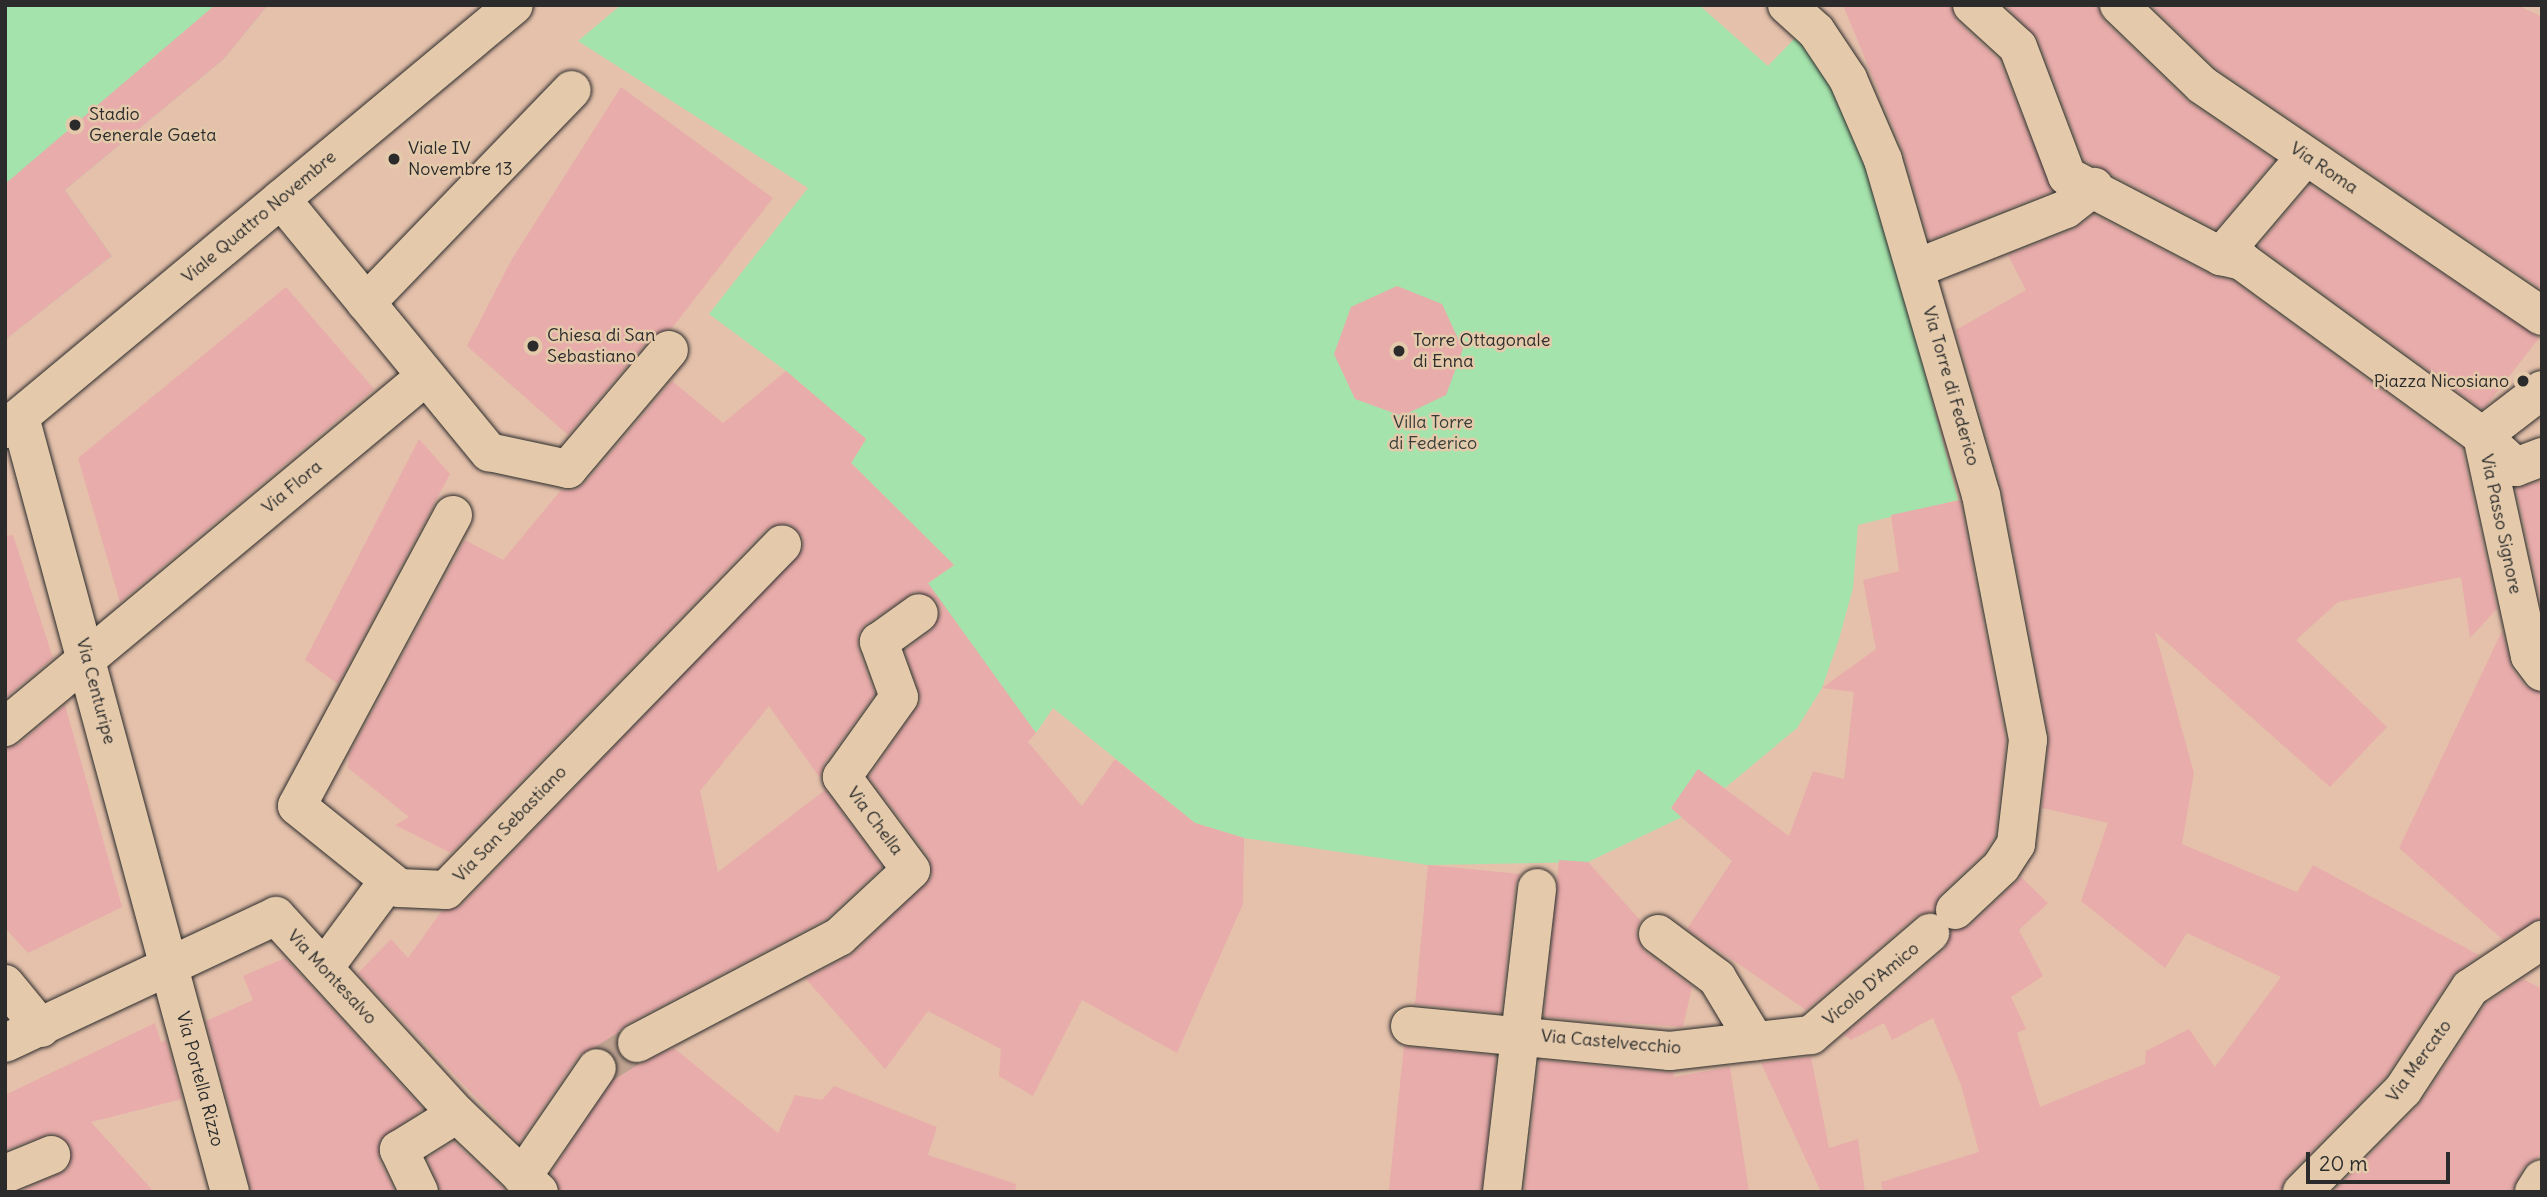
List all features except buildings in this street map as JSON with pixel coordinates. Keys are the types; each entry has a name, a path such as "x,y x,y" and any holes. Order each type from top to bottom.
{"street":[{"name":"Viale Quattro Novembre","path":"13,423 514,5"},
{"name":"Via Torre di Federico","path":"1787,5 1816,32 1848,79 1883,160 1917,268 1982,495 2028,740 2025,798"},
{"name":"Via Passo Signore","path":"1972,5 2018,47 2067,176 2094,187 2221,256 2242,261 2482,436 2493,471 2502,541 2529,656 2542,672"},
{"name":"Via Roma","path":"2119,5 2202,85 2542,316"},
{"path":"366,303 572,90"},
{"path":"2221,256 2306,156"},
{"path":"1917,268 2066,209 2094,187"},
{"path":"281,199 489,452 568,469 669,350"},
{"name":"Via Flora","path":"5,727 426,376"},
{"path":"2542,390 2482,436 2516,467 2542,457"},
{"name":"Via Centuripe","path":"13,423 87,659 171,966"},
{"name":"Via San Sebastiano","path":"453,515 297,806 399,888 446,890 782,544"},
{"name":"Via Chella","path":"637,1043 839,937 911,870 842,777 899,697 879,642 919,613"},
{"name":"Vicolo D'Amico","path":"1811,1035 1942,922 2001,867 2017,844 2025,798"},
{"path":"324,968 389,880"},
{"path":"1502,1192 1537,888"},
{"name":"Via Montesalvo","path":"5,1043 276,916 457,1114 530,1184"},
{"path":"1658,934 1717,978 1755,1041"},
{"name":"Via Mercato","path":"2302,1192 2403,1090 2470,988 2542,940"},
{"name":"Via Portella Rizzo","path":"171,966 230,1192"},
{"path":"5,985 41,1028"},
{"name":"Via Castelvecchio","path":"1410,1026 1670,1051 1811,1035"},
{"path":"530,1184 597,1068"},
{"path":"419,1192 399,1150 457,1114"},
{"path":"5,1174 51,1155"},
{"path":"2534,1192 2542,1179"}],"green space":[{"name":"Stadio Generale Gaeta","path":"5,5 268,5 224,59 65,190 112,256 5,340"},
{"name":"Villa Torre di Federico","path":"621,5 1699,5 1768,66 1796,37 1834,89 1870,162 1958,500 1858,525 1853,588 1839,639 1822,688 1797,728 1725,788 1698,770 1671,808 1682,817 1588,862 1428,865 1244,838 1195,823 1053,708 1036,733 927,584 954,565 851,463 866,439 786,371 709,314 808,188 578,41"}],"tunnel":[{"path":"597,1068 637,1043"}],"place":[{"name":"Stadio Generale Gaeta","path":"75,125"},
{"name":"Viale IV Novembre 13","path":"394,159"},
{"name":"Chiesa di San Sebastiano","path":"533,346"},
{"name":"Torre Ottagonale di Enna","path":"1399,351"},
{"name":"Piazza Nicosiano","path":"2523,381"}]}
